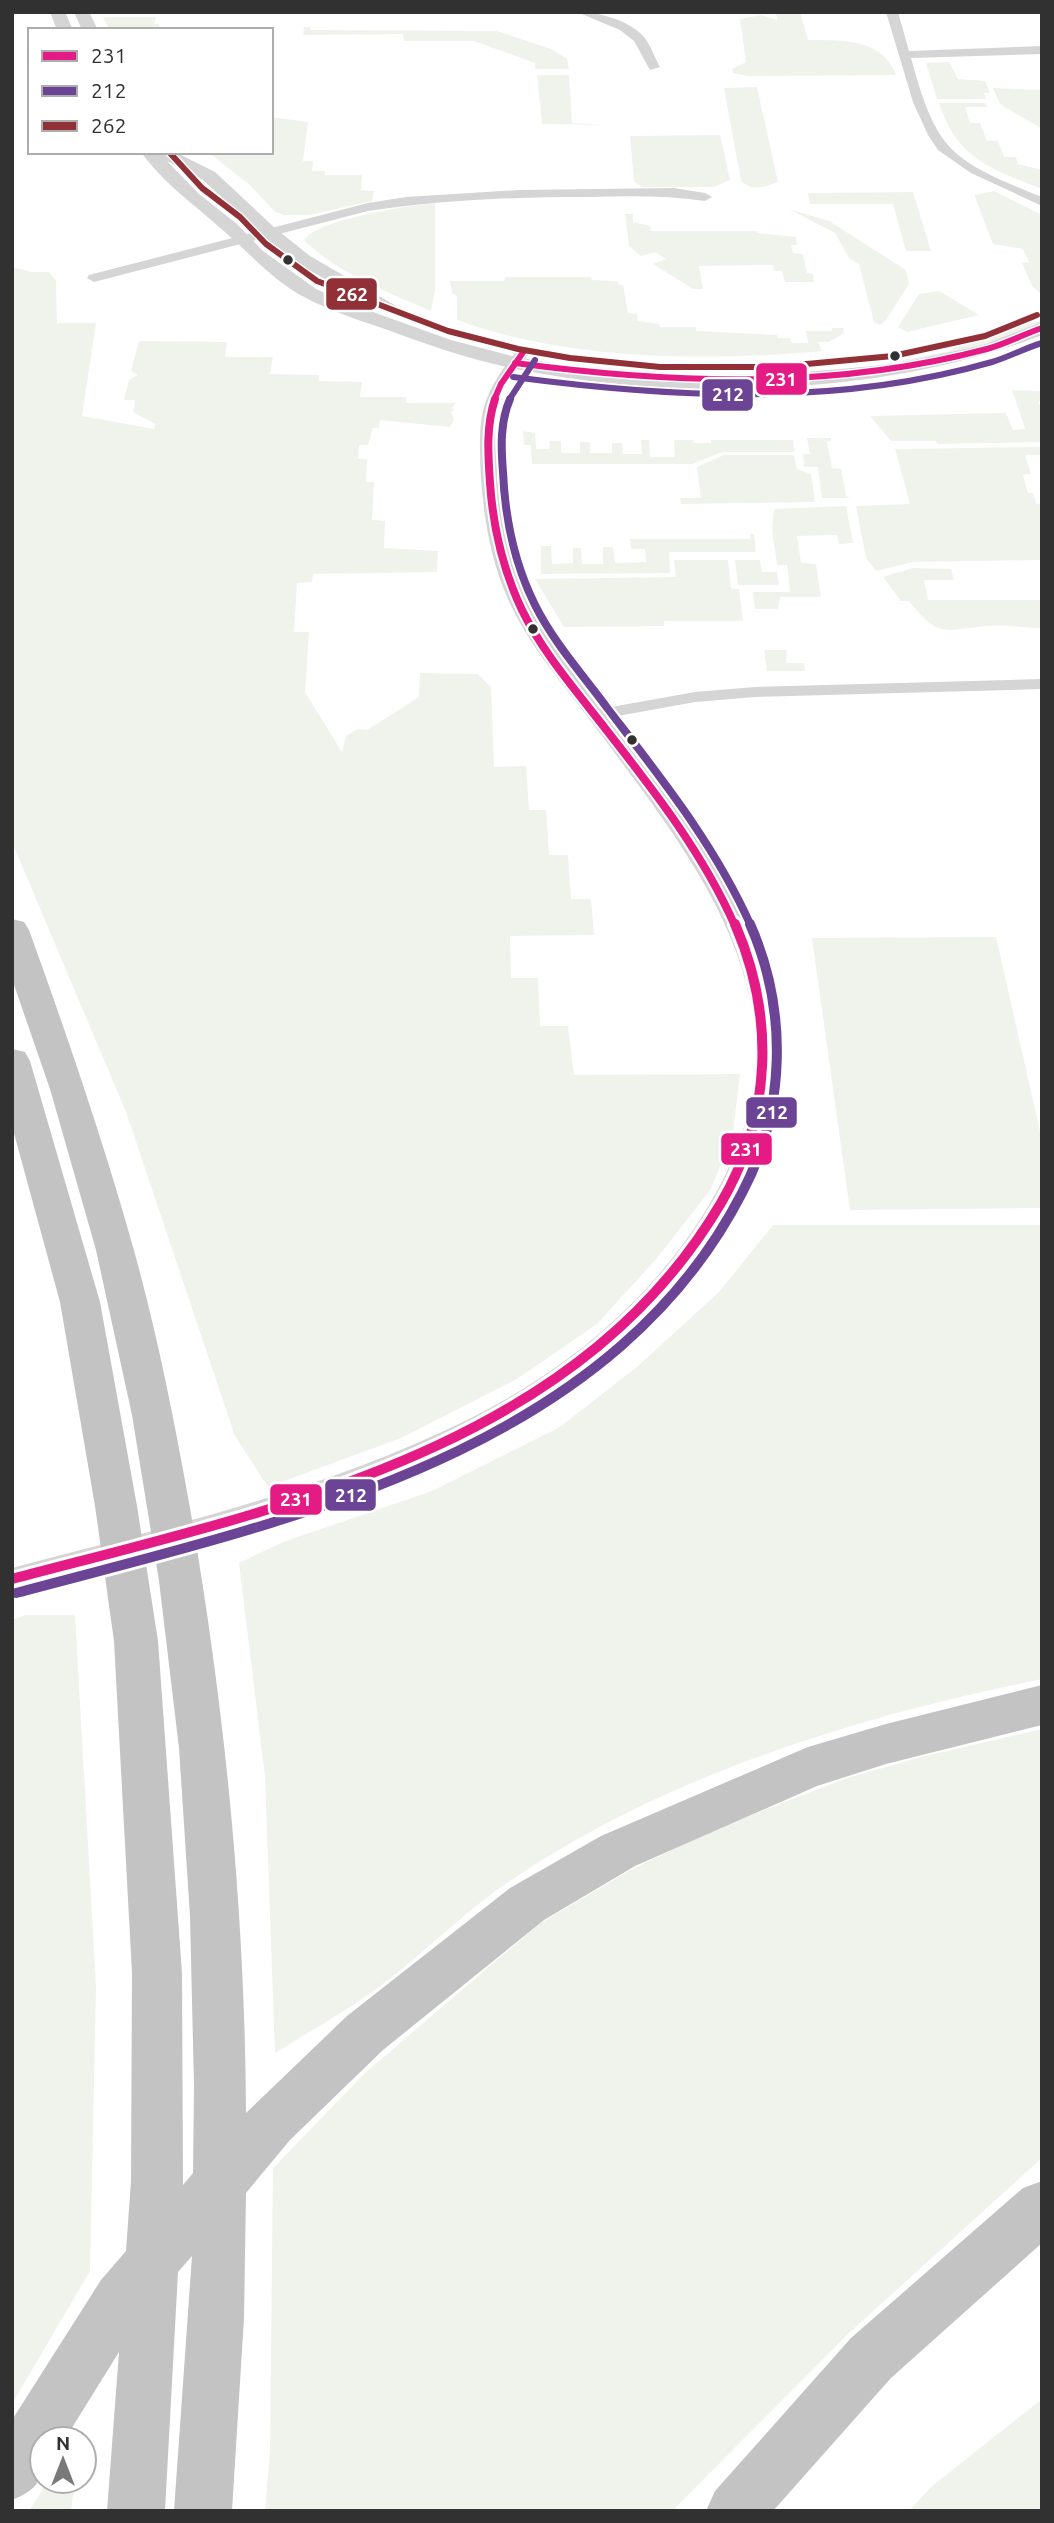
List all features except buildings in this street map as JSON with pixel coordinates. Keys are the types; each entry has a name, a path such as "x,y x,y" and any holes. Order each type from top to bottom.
{"highway":[{"path":"12,930 34,984 78,1121 126,1293 167,1492 190,1629 206,1782 216,1926 219,2254 204,2511"},
{"path":"12,1061 80,1302 116,1506 136,1641 148,1790 157,2001 157,2180 136,2511"},
{"path":"14,2469 120,2298 272,2122 365,2033 527,1904 618,1851 808,1768 886,1744 1042,1705"},
{"path":"736,2511 872,2358 1042,2207"}],"street":[{"path":"81,12 89,28"},
{"path":"583,12 624,28 639,39 654,67"},
{"path":"892,12 903,55 931,127 945,149 968,165 1042,202"},
{"path":"903,55 1042,50"},
{"path":"151,154 202,206 289,279 338,306 444,344 519,357 630,367 699,372 762,372 888,362 946,349 961,341 1042,317"},
{"path":"166,154 209,176 270,233 322,272 381,304 519,357 568,372 659,381 775,381 895,370 989,349 1013,337 1042,328"},
{"path":"94,278 368,208 445,196 674,192 705,197"},
{"path":"18,1578 274,1506 414,1455 477,1426 573,1368 607,1341 670,1280 706,1229 745,1157 765,1083 763,1021 756,978 738,929 701,862 538,638 524,614 499,547 490,505 491,408 495,390 519,357"},
{"path":"595,715 695,697 755,692 1042,684"}],"shaded area":[{"path":"776,12 800,12 808,40 846,41 871,48 890,63 896,75 748,76 733,73 732,69 746,62 740,19 761,15 777,20"},
{"path":"103,17 156,17 154,24 159,24 158,28 109,28"},
{"path":"304,27 310,27 310,30 497,31 551,49 567,59 569,69 535,69 535,63 474,41 404,41 403,34 303,35"},
{"path":"949,62 958,79 985,81 990,93 984,93 986,99 937,99 926,63"},
{"path":"537,75 569,75 572,123 604,125 542,124"},
{"path":"757,87 778,182 759,188 741,181 724,88"},
{"path":"993,88 1042,90 1042,129 1000,104"},
{"path":"939,103 985,103 987,107 965,107 970,123 980,123 987,141 998,141 1004,157 1016,157 1018,164 1042,170 1042,189 992,168 966,150 956,138"},
{"path":"273,117 308,122 303,161 313,161 312,171 325,171 325,175 362,175 361,190 374,191 372,201 309,215 284,215 275,212 251,186 211,154 273,154"},
{"path":"720,135 730,180 714,187 642,187 634,181 630,136"},
{"path":"994,191 1042,215 1042,295 1032,286 1022,263 1029,262 1023,249 993,244 975,195"},
{"path":"913,192 931,251 906,251 893,204 810,204 808,193"},
{"path":"435,203 435,290 431,311 348,272 304,240 327,226 344,220 385,210"},
{"path":"789,209 829,221 906,270 909,284 880,325 874,322 859,264 849,258 835,233"},
{"path":"625,214 633,214 633,222 650,226 651,231 756,231 796,237 797,245 791,245 793,253 803,254 807,273 813,274 814,282 785,282 782,271 774,271 773,265 699,266 703,289 693,289 653,264 666,259 655,252 641,256 629,246"},
{"path":"12,267 32,272 49,272 56,281 57,323 96,323 82,416 154,429 155,424 133,412 135,400 124,400 129,380 138,375 131,371 139,341 227,342 225,357 273,357 270,374 319,375 319,381 362,382 360,397 406,397 406,403 456,403 451,408 455,409 451,412 454,419 450,427 380,420 379,428 373,428 368,445 359,445 358,459 367,459 366,482 374,482 372,520 385,521 384,548 438,551 437,572 313,574 312,582 297,583 294,632 309,632 305,692 342,752 346,736 358,729 367,730 419,697 420,673 478,674 491,687 494,767 526,766 529,810 546,810 549,855 568,855 571,899 591,899 594,935 510,936 511,978 538,978 540,1026 568,1026 574,1075 740,1074 733,1133 711,1189 657,1258 597,1324 517,1379 401,1438 268,1487 235,1436 126,1112 12,842"},
{"path":"505,277 591,277 592,280 618,281 618,285 623,285 628,313 637,314 638,321 659,324 660,327 696,327 696,331 777,335 778,338 790,338 791,343 808,343 806,331 832,331 832,328 843,328 844,333 829,342 818,342 822,351 768,355 678,356 587,350 543,343 457,320 457,296 452,293 450,281 504,281"},
{"path":"939,291 979,315 907,332 898,327 919,294"},
{"path":"1042,320 1042,325 993,345 872,371 696,379 578,370 581,366 715,376 862,368 950,351 966,342"},
{"path":"1012,390 1042,391 1042,399 1038,402 1042,410 1042,442 937,444 936,441 891,441 870,416 1006,413 1013,430 1025,429"},
{"path":"523,431 535,433 536,449 549,449 550,441 561,441 561,453 580,453 580,442 590,442 590,453 612,453 612,443 622,443 623,454 642,454 641,440 649,440 650,457 675,457 674,440 711,443 711,440 793,440 795,452 722,452 692,464 532,464 531,445 524,445"},
{"path":"807,438 831,438 831,441 827,442 832,468 841,469 846,496 850,498 822,498 818,467 804,467 803,454 810,454"},
{"path":"1042,447 1042,455 1025,455 1031,474 1023,475 1028,493 1033,493 1036,503 1042,505 1042,560 913,562 876,571 866,558 856,506 910,504 895,449"},
{"path":"724,455 794,455 797,469 811,474 815,502 681,504 680,498 701,498 697,467"},
{"path":"846,506 853,543 839,544 837,535 797,536 801,563 816,564 821,597 780,597 778,609 755,609 753,592 790,592 787,565 777,565 772,530 774,509"},
{"path":"750,534 754,534 756,552 669,552 670,573 541,574 541,546 551,546 552,564 573,563 573,548 581,548 582,564 603,564 603,547 613,547 615,563 646,562 645,549 631,549 630,539 750,539"},
{"path":"674,560 728,560 731,589 739,589 743,621 664,621 664,626 564,627 535,579 676,577"},
{"path":"735,560 760,560 762,572 777,572 779,585 738,585"},
{"path":"913,568 951,569 954,580 924,580 928,600 1042,600 1042,628 993,626 951,630 935,627 909,601 901,601 883,577"},
{"path":"764,650 787,650 786,663 804,663 805,671 767,671"},
{"path":"996,937 1042,1140 1042,1208 850,1210 812,938"},
{"path":"773,1225 1042,1225 1042,1679 903,1711 834,1731 698,1780 633,1810 570,1843 510,1881 365,1997 275,2053 265,1777 239,1563 283,1542 432,1491 560,1427 638,1366 719,1292"},
{"path":"26,1615 75,1615 96,1986 90,2271 12,2404 12,1620"},
{"path":"1042,1729 1042,2158 848,2334 672,2511 265,2511 270,2450 273,2168 365,2073 539,1924 627,1872 711,1831 844,1779 921,1757"},
{"path":"1042,2399 1042,2511 909,2511 931,2487"},
{"path":"39,2495 73,2495 71,2511 29,2511"}],"transit line":[{"name":"262","path":"171,154 202,188 240,217 266,244 317,281 448,331 518,349 570,358 660,367 774,367 893,356 985,336 1037,315"},
{"name":"231","path":"515,363 634,377 693,380 811,378 929,362 994,347 1042,328"},
{"name":"212","path":"513,377 633,391 693,394 814,392 933,376 992,362 1042,343"},
{"name":"231","path":"12,1579 190,1532 307,1496 422,1452 512,1407 579,1362 639,1310 666,1281 690,1249 713,1216 736,1175 758,1109 764,1063 764,1040 757,991 744,945 724,900 673,817 536,635 516,597 500,549 491,500 488,427 490,413 501,384 524,351"},
{"name":"212","path":"16,1593 194,1545 312,1509 426,1465 518,1420 617,1350 674,1294 722,1229 758,1160 772,1113 776,1088 777,1035 771,986 757,940 737,895 686,811 550,630 534,603 514,547 504,490 502,426 508,401 535,360"}]}
